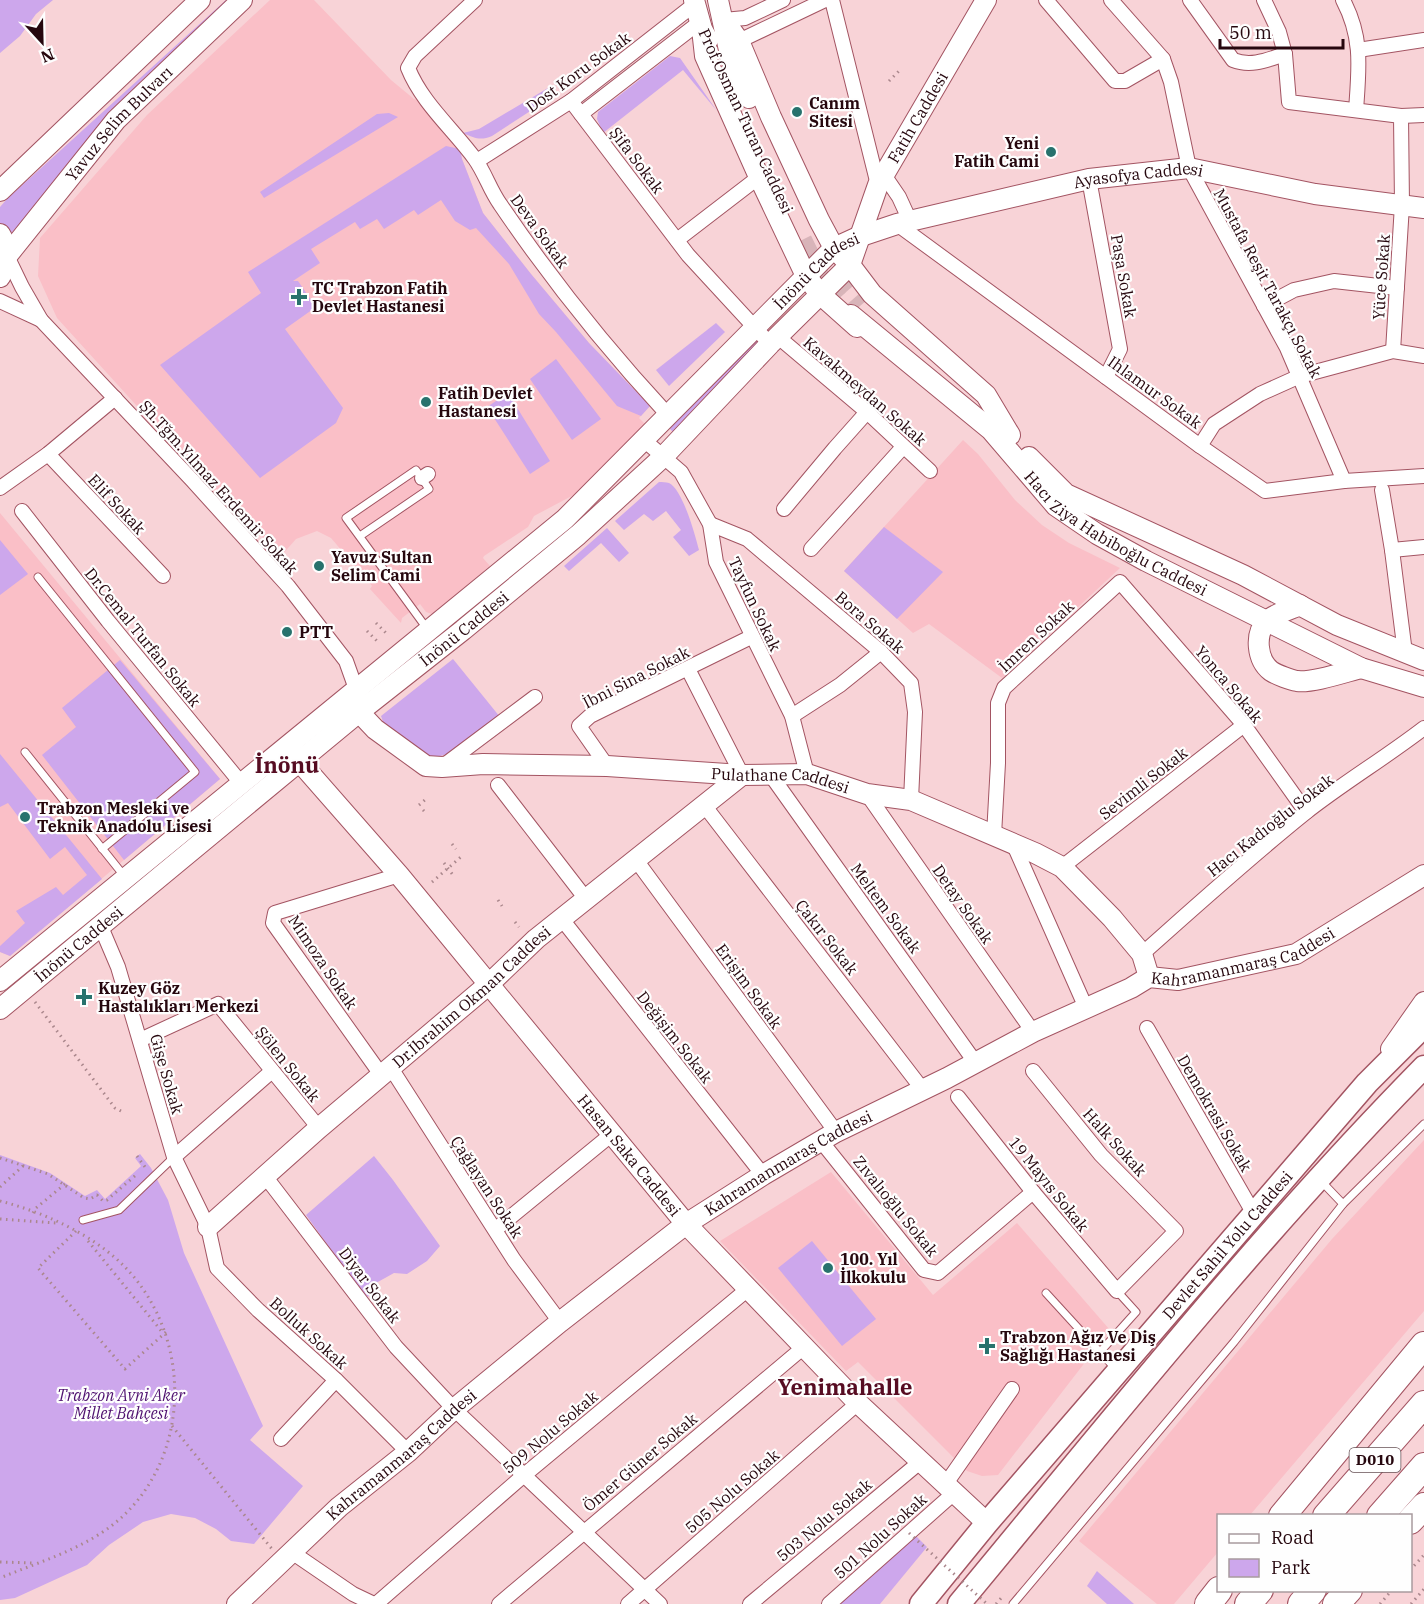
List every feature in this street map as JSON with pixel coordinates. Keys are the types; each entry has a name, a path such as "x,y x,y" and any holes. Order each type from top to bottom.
{"highway":[{"path":"1282,1514 1424,1345"},
{"name":"D010","path":"1327,1514 1424,1404"},
{"name":"D010","path":"1381,1514 1424,1466"},
{"path":"1412,1519 1424,1506"},
{"path":"1208,1604 1217,1592"},
{"path":"1248,1604 1258,1592"},
{"path":"1301,1604 1311,1592"},
{"path":"1336,1604 1347,1592"}],"main road":[{"name":"Devlet Sahil Yolu Caddesi","path":"921,1604 987,1523 1367,1083 1424,1026"},
{"name":"Devlet Sahil Yolu Caddesi","path":"958,1604 1165,1356 1318,1178 1424,1067"}],"street":[{"name":"Yavuz Selim Bulvarı","path":"0,191 200,0"},
{"name":"Yavuz Selim Bulvarı","path":"0,277 7,256 116,120 242,0"},
{"name":"Deva Sokak","path":"475,0 415,56 408,68 416,87 477,161 498,201 616,359 668,415"},
{"name":"Prof.Osman Turan Caddesi","path":"698,14 807,237 731,59 718,0"},
{"path":"724,20 745,18 783,0"},
{"path":"739,41 825,0"},
{"path":"832,0 881,180 899,196 904,223"},
{"name":"Fatih Caddesi","path":"858,237 881,180 986,0"},
{"path":"1046,0 1115,81 1125,81 1163,59 1111,0"},
{"path":"1190,0 1233,60 1243,64 1252,64 1285,54"},
{"path":"1264,0 1279,32 1285,54 1289,102 1401,116 1424,115"},
{"path":"1343,0 1353,19 1360,60 1356,110"},
{"path":"698,14 705,56 806,276 820,294 975,433 1024,470"},
{"name":"Dost Koru Sokak","path":"477,161 572,101 698,14"},
{"name":"Dost Koru Sokak","path":"581,114 698,14"},
{"path":"724,20 739,41 771,117 834,248 872,294 986,395 1010,435"},
{"path":"1358,50 1424,40"},
{"name":"Mustafa Reşit Tarakçı Sokak","path":"1163,59 1172,81 1189,168 1287,348 1344,482"},
{"name":"Şifa Sokak","path":"572,101 677,240 755,329"},
{"name":"Yüce Sokak","path":"1393,351 1402,205 1401,116"},
{"name":"Ayasofya Caddesi","path":"858,237 904,223 1089,179 1189,168 1315,194 1424,208"},
{"path":"677,240 759,177"},
{"name":"Paşa Sokak","path":"1089,179 1120,349 1106,377"},
{"name":"Ihlamur Sokak","path":"904,223 1106,377 1265,491 1424,476"},
{"path":"0,234 6,245 7,256"},
{"name":"İnönü Caddesi","path":"0,1009 25,998 101,927 218,827 356,689 565,519 645,441 834,248 858,237"},
{"name":"İnönü Caddesi","path":"25,998 1,978 241,783 293,754 359,712 578,535 663,457 774,340 850,265 858,237"},
{"name":"Şh.Tğm.Yılmaz Erdemir Sokak","path":"7,256 41,320 288,586 346,661 356,689"},
{"path":"1264,306 1294,290 1334,281 1397,288"},
{"name":"Şh.Tğm.Yılmaz Erdemir Sokak","path":"0,301 41,320"},
{"name":"Hacı Ziya Habiboğlu Caddesi","path":"1424,660 1337,625 1243,575 1066,494 1010,435 856,310 991,430 1056,506 1141,565 1267,621 1360,668 1424,687"},
{"name":"İnönü Caddesi","path":"755,329 774,340"},
{"name":"Kavakmeydan Sokak","path":"774,340 867,412 930,471"},
{"path":"1200,446 1214,424 1260,394 1300,376 1393,351 1424,356"},
{"path":"0,488 48,454 115,398"},
{"path":"784,509 867,412"},
{"name":"Tayfun Sokak","path":"645,441 681,472 710,524 716,562 751,637 792,716 807,774"},
{"path":"811,549 903,447"},
{"name":"Elif Sokak","path":"48,454 163,576"},
{"path":"1382,490 1405,653"},
{"name":"Dr.Cemal Turfan Sokak","path":"22,511 108,621 241,783"},
{"path":"565,519 578,535"},
{"name":"Bora Sokak","path":"710,524 747,539 882,652 911,683 915,712 911,800"},
{"path":"1392,550 1424,547"},
{"name":"Yonca Sokak","path":"1128,586 1244,725 1306,813"},
{"name":"İmren Sokak","path":"994,835 998,763 998,703 1004,688 1128,586"},
{"path":"1300,605 1267,621 1258,635 1259,650 1272,671 1297,681 1329,677 1360,668"},
{"name":"İbni Sina Sokak","path":"607,766 579,726 590,716 751,637"},
{"path":"792,716 840,686 882,652"},
{"path":"688,669 741,775"},
{"path":"356,689 359,712"},
{"path":"442,767 536,697"},
{"name":"Pulathane Caddesi","path":"359,712 375,729 426,766 483,764 607,766 741,775 807,774 867,794 911,800 1013,843 1062,867 1112,918 1142,954 1149,977"},
{"name":"Sevimli Sokak","path":"1062,867 1244,725"},
{"name":"Hacı Kadıoğlu Sokak","path":"1142,954 1306,813 1386,758 1424,728"},
{"name":"Hasan Saka Caddesi","path":"293,754 399,875 686,1224 858,1403 987,1523"},
{"name":"Meltem Sokak","path":"770,774 975,1062"},
{"name":"Dr.İbrahim Okman Caddesi","path":"208,1227 319,1128 488,985 536,939 741,775"},
{"path":"498,784 586,899"},
{"name":"Detay Sokak","path":"867,794 1033,1032"},
{"name":"Çakır Sokak","path":"704,805 923,1089"},
{"path":"1013,843 1086,1008"},
{"name":"Erişim Sokak","path":"636,860 829,1136"},
{"name":"Mimoza Sokak","path":"386,1072 273,923 275,913 399,875"},
{"name":"Kahramanmaraş Caddesi","path":"237,1604 288,1558 339,1507 408,1452 454,1409 560,1322 686,1224 763,1175 829,1136 1033,1032 1131,988 1149,977 1178,980 1296,954 1424,875"},
{"path":"126,878 140,894"},
{"name":"Değişim Sokak","path":"561,918 763,1175"},
{"name":"Gişe Sokak","path":"101,927 118,967 174,1157 208,1227"},
{"path":"1367,1083 1424,1002"},
{"name":"Şölen Sokak","path":"140,1040 218,1004 319,1128"},
{"name":"Demokrasi Sokak","path":"1148,1028 1254,1214"},
{"path":"174,1157 272,1071"},
{"name":"Halk Sokak","path":"1033,1071 1101,1155 1176,1231 1117,1291"},
{"name":"Çağlayan Sokak","path":"386,1072 496,1229 514,1260 560,1322"},
{"name":"19 Mayıs Sokak","path":"958,1097 1033,1192 1117,1291"},
{"path":"496,1229 612,1134"},
{"name":"Zıvalıoğlu Sokak","path":"829,1136 924,1270 938,1273 1033,1192"},
{"name":"Diyar Sokak","path":"265,1176 396,1347 454,1409 660,1604"},
{"name":"Bolluk Sokak","path":"208,1227 217,1268 258,1310 336,1380 408,1452"},
{"name":"509 Nolu Sokak","path":"375,1604 523,1476 748,1289"},
{"name":"Ömer Güner Sokak","path":"499,1604 804,1347"},
{"path":"281,1439 336,1380"},
{"name":"501 Nolu Sokak","path":"829,1604 909,1533 949,1489 1012,1389"},
{"name":"505 Nolu Sokak","path":"628,1604 858,1403"},
{"name":"503 Nolu Sokak","path":"750,1604 920,1462"},
{"path":"288,1558 350,1599 375,1604"}],"lane":[{"path":"360,536 429,489 425,476 416,470 346,518 428,630"},
{"path":"38,577 195,772 102,849"},
{"path":"25,752 126,878"},
{"path":"1013,1604 1234,1342 1343,1204 1424,1124"},
{"path":"83,1220 119,1210 174,1157"},
{"path":"1318,1178 1343,1204"},
{"path":"1100,1352 1136,1312 1117,1291"},
{"path":"1046,1293 1118,1371"}],"path":[{"path":"889,81 900,70"},
{"path":"376,623 388,635"},
{"path":"367,631 379,643"},
{"path":"419,805 426,799"},
{"path":"452,844 456,849"},
{"path":"432,882 462,856"},
{"path":"444,863 453,874"},
{"path":"498,900 502,906"},
{"path":"515,922 519,927"},
{"path":"25,998 115,1108 125,1113"},
{"path":"0,1158 48,1174 84,1198 90,1199 97,1195 103,1201 145,1167 137,1156"},
{"path":"0,1187 24,1165"},
{"path":"33,1213 65,1184"},
{"path":"0,1201 64,1225 85,1237 124,1266 156,1309 170,1348 176,1382 168,1443 155,1473 141,1496 121,1517 78,1546 0,1578"},
{"path":"0,1219 34,1220 64,1225"},
{"path":"76,1232 38,1268 125,1368 164,1333"},
{"path":"85,1237 164,1333"},
{"path":"172,1425 288,1558"},
{"path":"909,1533 987,1604"},
{"path":"1412,1568 1424,1556"},
{"path":"0,1562 35,1563"},
{"path":"1411,1604 1424,1589"},
{"path":"1380,1604 1390,1592"}],"shaded area":[{"name":"TC Trabzon Fatih Devlet Hastanesi","path":"270,0 314,0 391,80 414,99 419,100 460,149 483,213 589,343 650,406 639,418 647,426 583,490 534,516 528,527 484,556 483,558 490,566 432,614 426,612 420,604 402,618 401,623 370,589 372,586 331,538 317,531 296,539 281,556 242,516 225,503 57,318 38,276 40,238 147,115"},
{"path":"963,440 978,454 1015,500 1042,525 1069,543 1120,568 1002,678 929,624 913,633 844,571"},
{"path":"0,513 220,779 10,956 0,952"},
{"path":"1424,1140 1424,1311 1251,1514 1217,1514 1217,1553 1174,1604 1157,1604 1079,1541 1332,1239"},
{"name":"Trabzon Ağız Ve Diş Sağlığı Hastanesi","path":"831,1172 933,1295 1017,1223 1110,1330 998,1475 982,1476 967,1471 858,1362 846,1371 720,1241"}],"green space":[{"path":"0,0 53,0 36,14 20,36 0,53"},
{"path":"226,0 230,0 140,82 106,118 25,220 11,233 0,223 0,207 7,199"},
{"path":"670,56 680,58 717,111 683,70 603,133 597,119 598,112"},
{"path":"548,88 555,95 492,136 478,138 463,133 479,129"},
{"path":"389,113 398,117 264,198 260,192 377,114"},
{"path":"446,146 460,149 483,213 589,343 650,406 641,416 617,406 539,314 509,264 476,228 470,230 455,221 441,200 418,215 414,210 384,229 377,219 360,229 355,222 311,249 320,263 293,281 298,281 316,307 285,329 343,408 336,423 260,478 160,365 261,293 248,272"},
{"path":"716,323 725,332 669,386 656,370"},
{"path":"755,339 759,343 674,433 668,427"},
{"path":"556,359 601,419 572,440 530,379"},
{"path":"508,393 550,461 530,474 487,407"},
{"path":"659,482 669,483 674,487 688,514 699,550 689,556 673,537 681,530 666,511 653,521 644,514 624,530 615,521"},
{"path":"884,527 943,572 897,619 844,571"},
{"path":"607,528 629,553 619,562 601,543 569,571 564,566"},
{"path":"0,540 28,574 0,595"},
{"path":"453,659 500,717 451,753 433,758 395,732 386,730 381,716"},
{"path":"120,660 220,779 124,860 42,755 76,727 62,708"},
{"path":"0,754 102,879 10,956 0,952 0,946 25,923 16,911 56,887 63,895 87,875 65,847 50,859 8,803 0,807"},
{"name":"Trabzon Avni Aker Millet Bahçesi","path":"140,1154 151,1168 168,1200 184,1253 263,1426 250,1440 303,1486 254,1544 231,1541 216,1529 195,1518 171,1514 143,1522 109,1545 87,1565 15,1598 0,1600 0,1155 50,1173 85,1196 97,1190 105,1199 141,1166 135,1158"},
{"path":"374,1156 440,1246 427,1261 407,1274 394,1273 376,1283 368,1297 355,1283 306,1215"},
{"path":"812,1241 876,1319 842,1346 778,1268"},
{"path":"916,1536 927,1547 880,1604 838,1604"},
{"path":"1097,1571 1134,1604 1107,1604 1087,1586"}],"tunnel":[{"path":"802,240 821,279 838,299"},
{"path":"834,276 860,306"}],"place":[{"name":"Canım Sitesi","path":"797,112"},
{"name":"Yeni Fatih Cami","path":"1051,152"},
{"name":"TC Trabzon Fatih Devlet Hastanesi","path":"299,297"},
{"name":"Fatih Devlet Hastanesi","path":"426,402"},
{"name":"Yavuz Sultan Selim Cami","path":"319,566"},
{"name":"PTT","path":"287,632"},
{"name":"Trabzon Mesleki ve Teknik Anadolu Lisesi","path":"25,817"},
{"name":"Kuzey Göz Hastalıkları Merkezi","path":"84,997"},
{"name":"100. Yıl İlkokulu","path":"828,1268"},
{"name":"Trabzon Ağız Ve Diş Sağlığı Hastanesi","path":"987,1346"}],"district":[{"name":"İnönü","path":"287,765"},
{"name":"Yenimahalle","path":"845,1387"}]}
